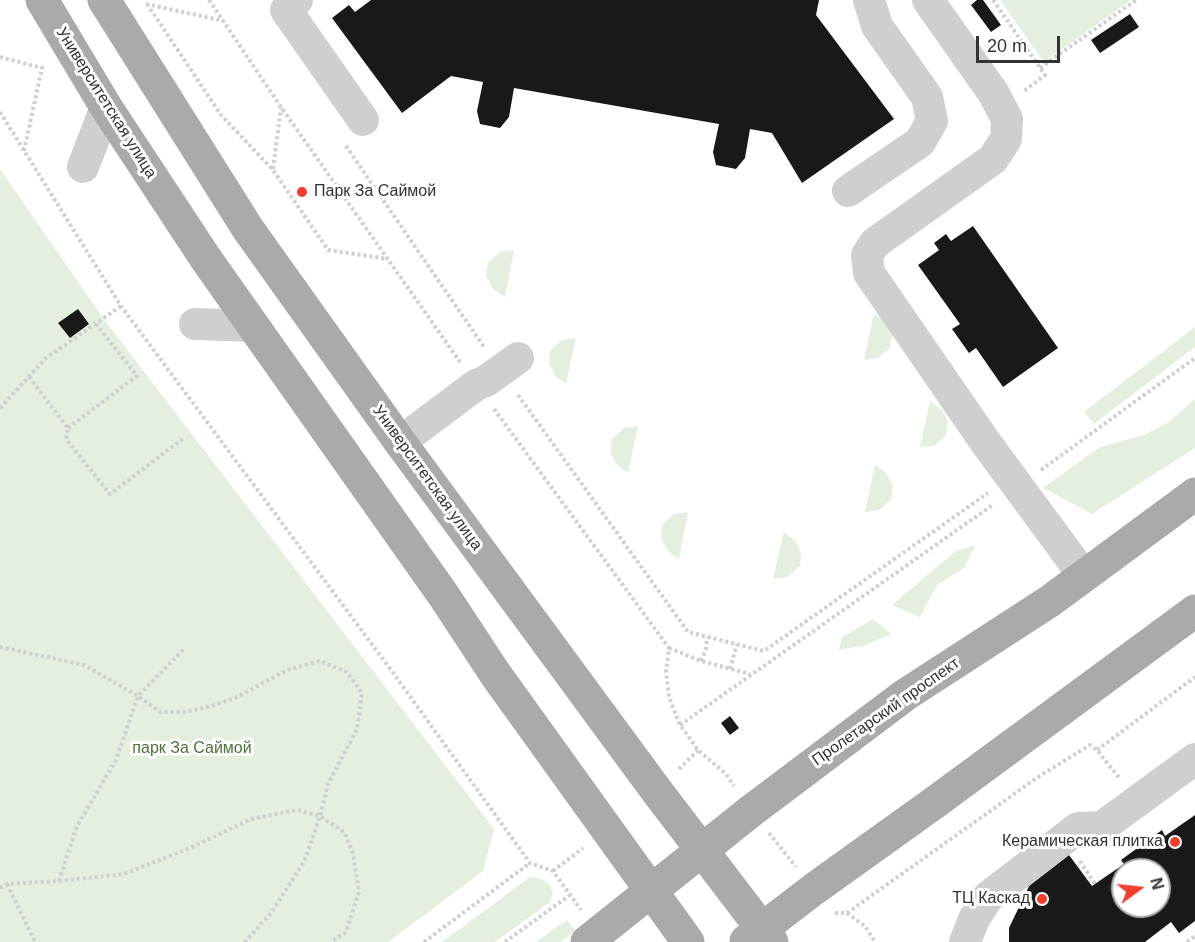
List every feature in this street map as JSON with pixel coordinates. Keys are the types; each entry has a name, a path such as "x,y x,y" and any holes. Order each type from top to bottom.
{"main road":[{"name":"Университетская улица","path":"42,0 106,107 206,259 444,596 496,675 688,942"},
{"name":"Университетская улица","path":"104,0 248,229 400,442 702,850 759,938"},
{"name":"Пролетарский проспект","path":"592,938 751,811 905,695 1050,602 1195,494"},
{"path":"759,938 814,889 1195,611"}],"lane":[{"path":"297,0 285,10 354,132"},
{"path":"848,191 920,142 932,121 927,97 877,26 869,0"},
{"path":"928,0 1001,107 1007,119 1006,139 993,159 875,243 867,255 869,273 1003,490 1084,576"},
{"path":"83,167 106,107"},
{"path":"195,324 253,326"},
{"path":"400,442 498,371"},
{"path":"965,942 974,919 988,897 1078,828 1102,827 1195,759"}],"path":[{"path":"209,0 388,259 498,371 688,632 764,651 1195,358"},
{"path":"993,0 1040,68 1136,0"},
{"path":"147,2 225,21"},
{"path":"147,2 220,115 273,170 328,250 388,259"},
{"path":"0,57 42,68 24,152"},
{"path":"273,170 281,107"},
{"path":"0,112 121,306 392,670 530,863 553,871 570,895 592,938"},
{"path":"354,132 669,648 701,661 750,674"},
{"path":"0,408 46,358 121,306"},
{"path":"95,323 138,376 68,428 66,439 110,494 184,438"},
{"path":"29,377 68,428"},
{"path":"680,725 1003,490"},
{"path":"701,661 706,649 707,637"},
{"path":"730,669 737,644"},
{"path":"0,647 84,665 138,696 160,712 185,712 212,706 237,697 287,670 319,661 347,672 362,693 357,729 328,784 321,816 304,862 271,913 244,942"},
{"path":"59,881 77,826 116,760 138,696 185,648"},
{"path":"669,648 666,671 669,697 680,725 698,750 726,774 751,811 832,913 847,913 1038,777 1090,745 1097,750 1195,677"},
{"path":"0,888 7,884 124,874 190,848 251,819 297,810 321,816 344,832 353,853 359,892 346,932 331,942"},
{"path":"424,942 530,863"},
{"path":"1089,875 1095,884"},
{"path":"7,884 35,942"},
{"path":"505,942 570,895"},
{"path":"847,913 866,927 874,942"},
{"path":"429,942 431,936"},
{"path":"1187,942 1195,936"}],"green space":[{"path":"1000,0 1131,0 1044,62"},
{"name":"парк За Саймой","path":"0,169 103,318 494,829 483,871 388,942 0,942"},
{"path":"514,250 505,297 493,289 486,276 488,263 500,252"},
{"path":"874,313 885,321 892,334 890,348 878,358 864,360"},
{"path":"1195,327 1195,347 1094,424 1084,412"},
{"path":"576,338 566,384 556,377 549,364 550,351 562,340"},
{"path":"1195,399 1195,448 1092,514 1043,488 1100,447 1144,435 1169,422"},
{"path":"930,401 941,409 948,422 946,435 934,446 920,447"},
{"path":"638,426 628,473 617,465 610,452 612,439 624,428"},
{"path":"875,465 886,473 893,486 891,500 879,510 865,512"},
{"path":"688,512 679,559 668,551 661,538 662,525 674,514"},
{"path":"784,532 795,540 801,553 800,566 787,577 773,579"},
{"path":"976,545 964,568 937,585 920,617 892,605 956,551"},
{"path":"873,619 891,634 864,646 839,650 842,637"},
{"path":"530,877 542,879 550,885 553,893 550,902 495,942 442,942"},
{"path":"567,920 576,931 560,942 536,942"}],"building":[{"path":"371,0 819,0 816,15 894,119 802,183 772,133 750,129 745,158 736,169 716,165 713,152 719,124 514,88 509,117 500,128 480,124 477,111 483,82 451,76 402,113 332,18 349,5 355,12"},
{"path":"977,0 983,0 1001,25 991,32 971,5"},
{"path":"1130,14 1139,27 1100,53 1091,40"},
{"path":"973,226 1058,348 1003,387 976,348 969,353 952,329 960,324 918,265 939,250 934,243 946,234 951,241"},
{"path":"78,309 89,324 70,338 58,323"},
{"path":"730,716 739,728 730,735 721,723"},
{"path":"1195,815 1195,921 1179,933 1171,922 1145,942 1009,942 1009,928 1029,886 1069,855 1092,886 1111,873 1111,918 1171,918 1171,858 1124,858 1162,830 1165,836"}],"place":[{"name":"Парк За Саймой","path":"302,192"},
{"name":"Керамическая плитка","path":"1175,842"},
{"name":"ТЦ Каскад","path":"1042,899"}]}
